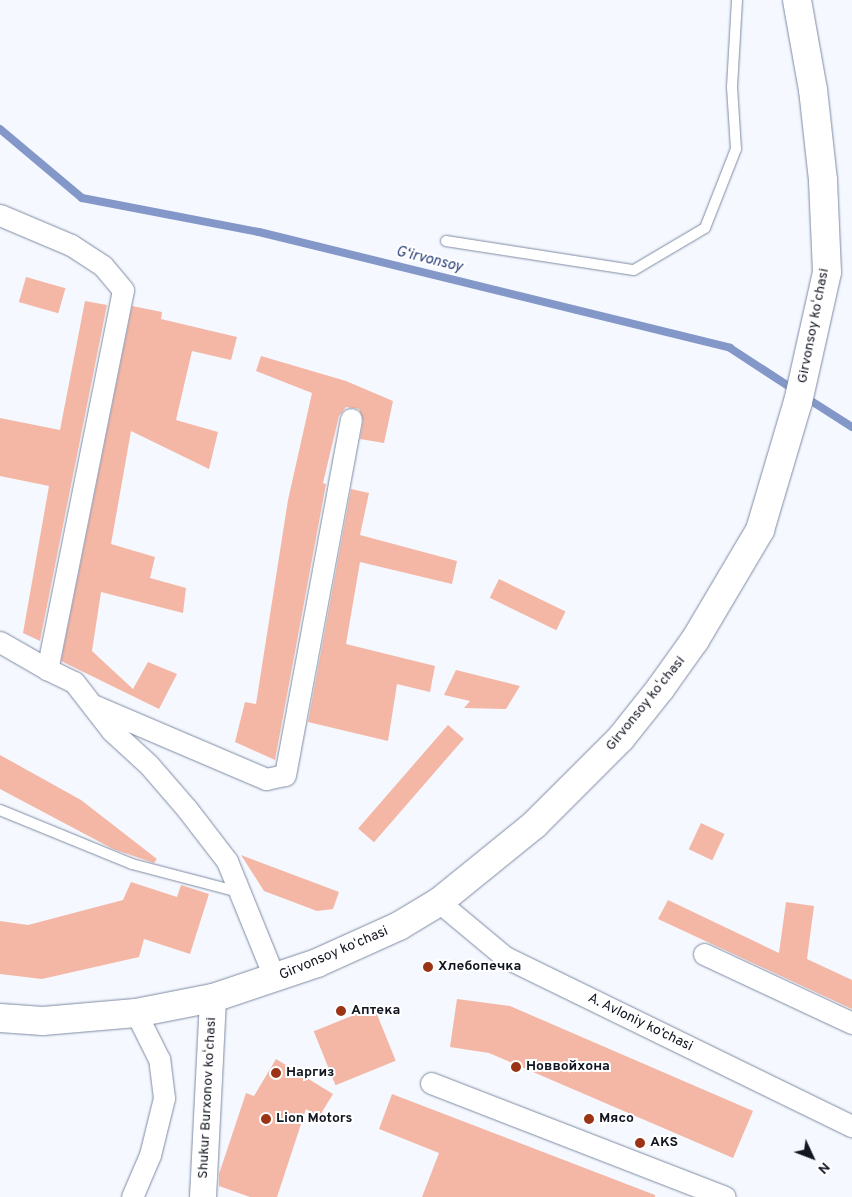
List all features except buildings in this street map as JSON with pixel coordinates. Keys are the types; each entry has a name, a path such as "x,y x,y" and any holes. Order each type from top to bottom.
{"main road":[{"name":"Girvonsoy koʻchasi","path":"0,1018 43,1021 136,1013 213,998 275,979 358,946 439,902 534,826 621,738 695,640 760,530 798,402 827,272 823,180 814,90 797,0"}],"street":[{"path":"0,215 71,245 102,266 123,290 47,668"},
{"path":"92,705 266,779 285,774 351,419"},
{"path":"0,642 74,682 92,705 187,809 227,861 275,979"},
{"name":"A. Avloniy ko‘chasi","path":"439,902 505,957 852,1126"},
{"path":"704,954 852,1023"},
{"name":"Shukur Burxonov koʻchasi","path":"203,1197 213,998"},
{"path":"132,1197 150,1155 164,1098 159,1058 136,1013"},
{"path":"431,1083 726,1197"}],"lane":[{"path":"446,241 634,270 705,228 736,149 732,87 737,0"},
{"path":"0,810 132,864 240,892"}],"waterway":[{"name":"G‘irvonsoy","path":"0,129 82,198 259,232 730,348 796,391"},
{"name":"G‘irvonsoy","path":"805,397 852,427"}],"place":[{"name":"Хлебопечка","path":"428,967"},
{"name":"Аптека","path":"341,1011"},
{"name":"Новвойхона","path":"516,1067"},
{"name":"Наргиз","path":"276,1073"},
{"name":"Lion Motors","path":"266,1119"},
{"name":"Мясо","path":"589,1119"},
{"name":"AKS","path":"640,1143"}]}
